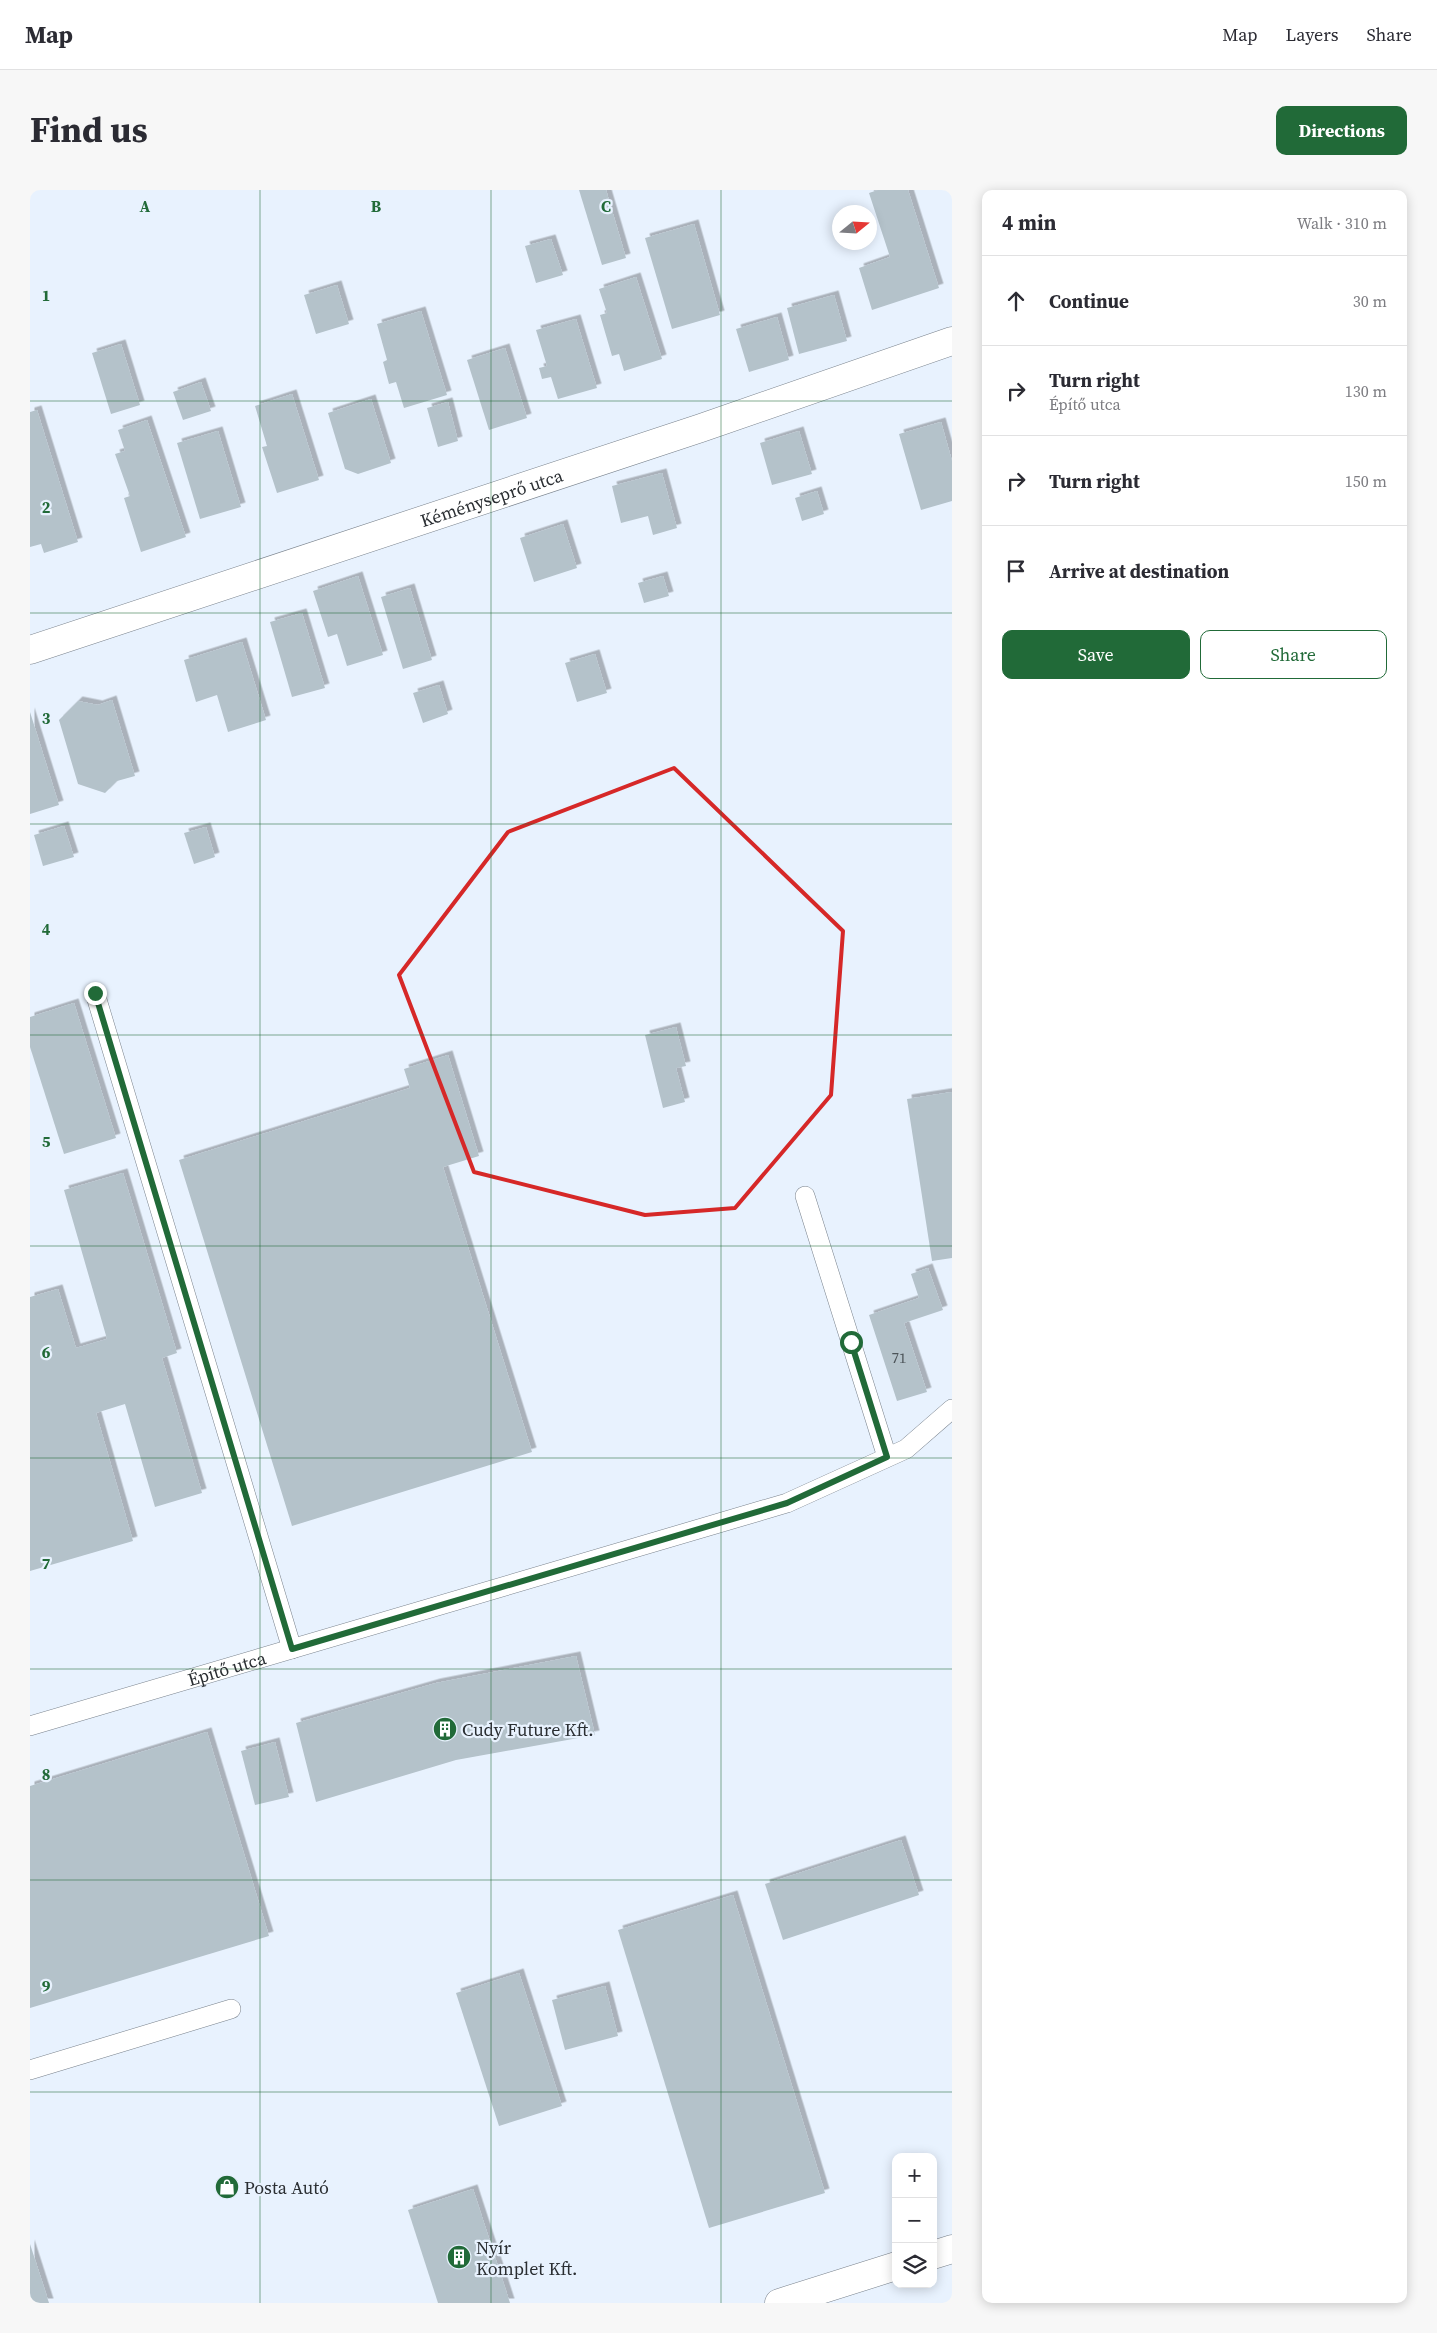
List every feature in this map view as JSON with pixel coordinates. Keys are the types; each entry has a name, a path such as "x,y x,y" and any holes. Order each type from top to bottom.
{"street":[{"name":"Kéményseprő utca","path":"30,650 710,425 952,341"},
{"path":"937,2254 952,2249"},
{"path":"779,2303 892,2267"}],"lane":[{"path":"95,993 292,1649"},
{"path":"805,1196 887,1457"},
{"name":"Építő utca","path":"30,1726 787,1503 906,1449 952,1409"},
{"path":"30,2070 231,2009"}],"highlighted area":[{"path":"674,768 843,931 831,1095 735,1208 645,1215 474,1172 399,975 508,832"}],"building":[{"path":"579,190 606,190 626,258 602,265"},
{"path":"878,190 908,190 939,288 872,310 859,268 890,257 877,217 877,205 873,205 869,193"},
{"path":"694,224 720,315 672,329 645,238"},
{"path":"551,239 563,275 536,283 525,246"},
{"path":"636,277 662,359 624,371 619,354 612,356 600,315 607,313 599,289"},
{"path":"337,285 349,324 316,334 304,295"},
{"path":"834,295 847,341 799,354 787,308"},
{"path":"421,311 447,395 404,408 396,382 389,384 383,362 387,360 377,324"},
{"path":"777,317 789,360 749,372 736,329"},
{"path":"576,319 597,388 558,399 551,377 542,379 539,368 547,366 536,330"},
{"path":"121,344 140,405 111,414 92,353"},
{"path":"505,348 527,418 489,430 467,360"},
{"path":"201,382 211,411 183,420 173,392"},
{"path":"292,394 319,480 277,493 262,447 267,446 255,406"},
{"path":"371,399 391,463 358,474 345,469 328,413"},
{"path":"448,402 458,441 438,447 427,408"},
{"path":"37,410 78,542 44,553 41,544 30,547 30,412"},
{"path":"147,420 186,537 141,552 124,498 130,496 115,454 125,451 118,430"},
{"path":"941,422 952,461 952,501 921,510 899,434"},
{"path":"218,431 241,507 200,519 177,443"},
{"path":"799,431 812,474 772,485 760,443"},
{"path":"662,473 677,528 653,535 648,516 621,523 612,486"},
{"path":"817,491 824,514 802,521 795,498"},
{"path":"563,524 577,568 534,582 520,538"},
{"path":"358,576 383,655 347,666 337,634 328,637 313,591"},
{"path":"663,576 669,596 644,603 638,583"},
{"path":"410,588 432,660 403,669 381,597"},
{"path":"302,613 325,688 292,697 270,622"},
{"path":"242,642 266,720 228,732 217,695 196,702 184,660"},
{"path":"595,654 607,693 577,702 565,663"},
{"path":"439,685 448,714 423,723 413,693"},
{"path":"112,700 135,776 117,781 105,793 78,784 59,720 78,701 98,705"},
{"path":"30,712 59,805 30,814"},
{"path":"64,826 74,857 43,866 34,835"},
{"path":"206,827 215,857 194,864 184,833"},
{"path":"74,1003 116,1138 64,1154 30,1047 30,1017"},
{"path":"676,1027 686,1066 676,1068 685,1102 663,1108 645,1035"},
{"path":"448,1055 479,1156 443,1167 532,1452 292,1526 179,1160 410,1088 404,1069"},
{"path":"952,1092 952,1258 932,1261 907,1099"},
{"path":"123,1173 177,1353 162,1358 202,1493 155,1507 125,1404 96,1413 133,1541 30,1571 30,1297 58,1289 76,1348 107,1339 64,1190"},
{"path":"928,1268 943,1310 904,1323 927,1392 897,1401 869,1315 919,1298 911,1274"},
{"name":"Cudy Future Kft.","path":"576,1656 595,1735 456,1760 316,1802 296,1723 436,1683"},
{"path":"207,1732 269,1936 30,2008 30,1786"},
{"path":"275,1742 289,1797 255,1805 241,1751"},
{"path":"901,1840 919,1895 783,1940 765,1884"},
{"path":"733,1895 825,2193 709,2228 618,1930"},
{"path":"519,1973 562,2106 499,2126 456,1993"},
{"path":"605,1986 618,2036 565,2050 552,2000"},
{"name":"Nyír Komplet Kft.","path":"473,2189 510,2303 438,2303 408,2210"},
{"path":"30,2244 49,2303 30,2303"}],"place":[{"name":"Cudy Future Kft.","path":"445,1729"},
{"name":"Posta Autó","path":"227,2187"},
{"name":"Nyír Komplet Kft.","path":"459,2257"}],"route":[{"path":"95,993 292,1649 787,1503 887,1457 851,1342"}]}
